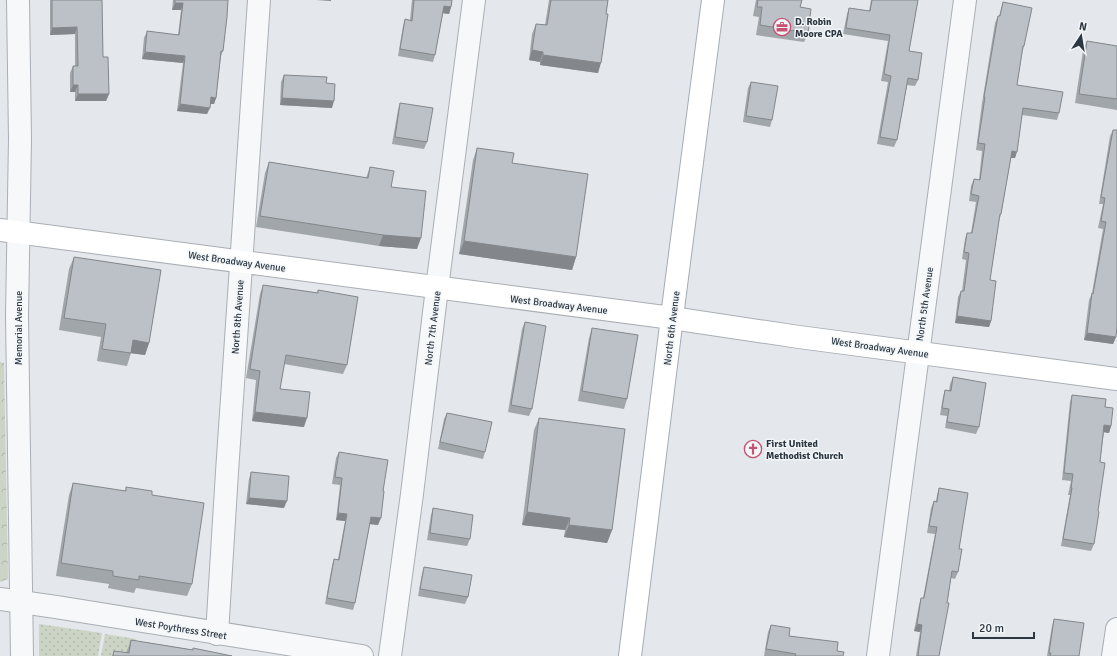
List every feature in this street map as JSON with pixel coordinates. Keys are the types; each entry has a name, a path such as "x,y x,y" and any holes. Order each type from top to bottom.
{"main road":[{"name":"North 6th Avenue","path":"630,656 713,0"},
{"name":"West Broadway Avenue","path":"9,231 672,318 807,338 1117,379"}],"street":[{"name":"Memorial Avenue","path":"18,0 20,131 9,231 18,316 22,656"},
{"name":"North 8th Avenue","path":"217,634 241,261 260,0"},
{"name":"North 7th Avenue","path":"390,656 412,494 474,0"},
{"name":"North 5th Avenue","path":"878,656 965,0"},
{"name":"West Poythress Street","path":"0,599 362,656"},
{"path":"1113,656 1117,629"}],"green space":[{"path":"0,362 4,363 8,579 0,582"},
{"path":"39,624 102,633 98,656 39,656"},
{"path":"105,634 136,639 134,653 126,656 101,656"}],"building":[{"path":"52,0 102,0 103,57 108,57 109,94 78,94 78,85 73,85 73,66 78,66 77,27 52,28"},
{"path":"175,0 228,0 223,51 221,51 216,98 211,97 210,108 180,104 185,56 145,52 147,31 179,35 183,3 175,3"},
{"path":"414,0 452,0 451,7 444,6 435,55 400,49 405,19 412,21"},
{"path":"551,0 608,0 606,14 608,14 601,63 543,55 543,52 532,50 536,24 547,25"},
{"name":"D. Robin Moore CPA","path":"758,0 802,0 800,7 811,9 808,33 760,25 762,7 757,7"},
{"path":"872,0 918,0 909,51 922,53 918,80 908,78 897,140 880,137 891,76 884,74 890,35 846,28 849,8 870,11"},
{"path":"1003,2 1032,8 1023,46 1017,85 1063,92 1059,113 1023,108 1017,152 1012,151 1000,214 990,280 996,281 991,321 957,316 961,291 964,291 969,253 964,252 967,233 972,233 979,196 971,194 974,179 980,180 985,144 978,143 984,97 998,16 1000,16"},
{"path":"1087,41 1117,46 1117,99 1079,94"},
{"path":"284,75 327,77 326,83 335,84 334,101 282,98"},
{"path":"751,82 778,86 772,120 746,116"},
{"path":"400,103 433,108 427,142 395,137"},
{"path":"1113,130 1117,130 1116,337 1087,333 1092,293 1093,294 1106,222 1101,221 1105,198 1101,197"},
{"path":"477,148 514,153 512,163 588,174 576,257 464,241"},
{"path":"269,162 368,178 370,167 394,171 391,187 426,191 421,238 383,235 260,216"},
{"path":"74,257 161,270 149,343 133,340 131,353 102,349 106,324 64,318"},
{"path":"263,285 318,293 318,290 358,297 347,365 286,355 280,389 310,392 307,418 255,412 260,371 250,369"},
{"path":"525,322 546,326 532,409 511,405"},
{"path":"592,328 638,335 627,399 582,391"},
{"path":"953,377 986,383 979,427 947,422 949,409 942,408 945,390 951,391"},
{"path":"1072,395 1106,399 1105,407 1113,408 1111,426 1104,425 1100,462 1105,463 1094,544 1063,539 1073,474 1064,473"},
{"path":"447,413 492,422 485,452 440,442"},
{"path":"539,418 625,429 612,530 569,525 570,518 527,512"},
{"path":"339,452 388,460 383,491 381,518 371,517 355,603 327,598 334,559 339,560 347,514 338,513 342,478 335,477"},
{"path":"251,472 289,476 287,501 249,498"},
{"path":"73,483 126,491 126,487 152,491 152,495 204,503 192,584 139,576 139,580 113,576 113,571 61,563"},
{"path":"939,488 968,493 959,549 962,549 958,572 952,571 947,603 949,603 939,656 918,656 922,625 917,624 921,598 924,598 937,527 929,526 934,501 937,502"},
{"path":"433,508 473,515 470,539 430,533"},
{"path":"424,567 472,575 468,597 420,589"},
{"path":"1054,619 1084,623 1079,656 1050,656 1051,653 1049,653"},
{"path":"771,625 790,628 789,636 838,642 837,651 844,652 843,656 795,656 796,654 766,649"},
{"path":"131,640 193,650 193,648 232,656 113,656 114,651 129,653"}],"place":[{"name":"D. Robin Moore CPA","path":"782,27"},
{"name":"First United Methodist Church","path":"753,449"}]}
